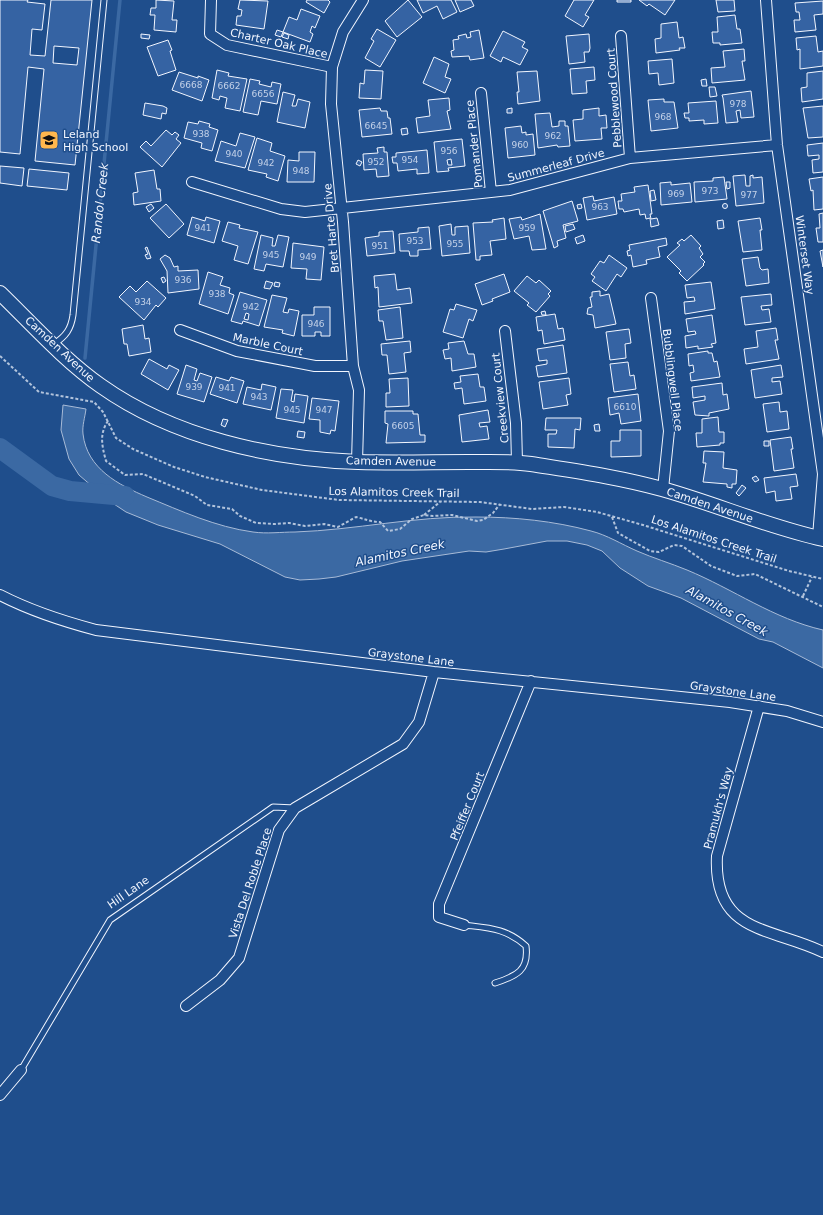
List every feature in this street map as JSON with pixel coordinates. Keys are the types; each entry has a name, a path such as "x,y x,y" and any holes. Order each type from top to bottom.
{"street":[{"name":"Charter Oak Place","path":"211,0 210,34 227,45 332,68"},
{"name":"Bret Harte Drive","path":"357,462 359,390 354,366 331,104 332,68 342,32 363,0"},
{"name":"Winterset Way","path":"766,0 777,145 823,474 820,538"},
{"name":"Pebblewood Court","path":"621,36 630,158"},
{"name":"Pomander Place","path":"481,93 491,192"},
{"name":"Summerleaf Drive","path":"192,182 281,209 305,212 510,190 630,158 777,145"},
{"name":"Camden Avenue","path":"0,293 54,345 100,386 136,409 194,432 248,447 289,455 357,462 517,462 580,471 628,480 663,489 764,523 820,538"},
{"name":"Bubblingwell Place","path":"650,298 669,431 663,489"},
{"name":"Marble Court","path":"180,330 237,351 315,366 354,366"},
{"name":"Creekview Court","path":"505,331 516,423 517,462"},
{"name":"Graystone Lane","path":"0,595 26,608 58,620 96,630 434,672 759,706 823,722"},
{"name":"Vista Del Roble Place","path":"186,1006 220,980 240,958 278,830 295,808 403,744 419,722 434,672"},
{"name":"Pfeiffer Court","path":"464,925 439,917 439,904 531,681"},
{"name":"Pramukh's Way","path":"759,706 717,856 719,884 731,909 751,926 823,952"},
{"name":"Hill Lane","path":"0,1094 21,1070"}],"lane":[{"path":"54,345 67,333 74,315 104,0"},
{"name":"Hill Lane","path":"21,1070 110,920 273,807 295,808"},
{"path":"464,925 495,929 515,936 526,946 527,957 524,968 510,978 495,983"}],"path":[{"name":"Los Alamitos Creek Trail","path":"0,356 39,392 94,402 99,406 116,438 133,449 174,467 218,481 262,490 333,499 441,501 500,504 532,509 564,508 612,516 789,571 823,579"},
{"path":"108,421 102,433 102,447 106,461 125,475 143,474 195,496 206,505 232,509 240,516 256,523 288,523 305,526 324,524 338,528 356,517 370,522 380,522 388,532 400,529 412,519 424,515 441,501"},
{"path":"424,515 452,515 477,521 483,520 493,513 500,504"},
{"path":"612,516 618,533 650,551 659,552 674,545 682,546 711,566 737,576 755,574 823,606"},
{"path":"803,596 812,577"}],"water":[{"path":"63,405 86,409 83,434 86,446 91,457 106,474 136,492 199,518 239,530 264,533 318,531 453,517 520,519 549,522 591,531 643,554 687,570 788,619 823,630 823,668 773,642 759,639 681,598 648,586 620,568 602,551 587,545 567,541 547,541 486,552 469,551 402,561 336,577 300,580 285,577 220,544 158,525 126,512 108,500 79,475 69,459 61,430"}],"building":[{"path":"0,0 28,0 27,2 45,4 42,30 32,29 30,55 45,56 51,0 92,0 75,165 35,161 44,69 28,67 20,154 0,152","holes":["54,46 79,48 77,65 53,63"]},
{"path":"156,0 174,1 172,20 177,20 176,32 154,30 155,15 150,15 151,8 156,8"},
{"path":"240,0 268,1 264,29 236,25 237,16 241,16 242,10 238,9"},
{"path":"307,0 328,0 330,2 324,13 306,2"},
{"path":"408,0 422,17 397,37 385,21"},
{"path":"417,0 451,0 457,12 443,19 437,6 423,13"},
{"path":"455,0 471,0 474,6 460,12"},
{"path":"574,0 594,0 585,15 589,17 583,27 565,16"},
{"path":"617,0 631,0 631,2 617,2"},
{"path":"639,0 675,0 665,15 649,4 647,6"},
{"path":"716,0 734,0 735,11 718,12"},
{"path":"823,1 823,14 814,15 816,30 795,32 794,20 800,20 799,12 796,12 795,3"},
{"path":"301,9 320,16 315,28 312,26 310,32 313,34 310,42 283,32 289,17 297,20"},
{"path":"735,15 737,29 740,29 742,43 720,45 720,43 713,43 712,32 718,32 717,17"},
{"path":"677,22 679,38 683,37 685,48 656,53 655,39 661,38 661,24"},
{"path":"377,29 396,40 380,67 365,58 374,41 371,39"},
{"path":"277,30 283,32 281,37 275,35"},
{"path":"479,30 484,58 470,60 469,56 452,57 451,51 454,50 453,40 459,39 458,36 466,34 467,38 471,37 470,32"},
{"path":"503,31 525,42 522,47 528,50 520,65 503,57 501,62 490,56"},
{"path":"284,33 289,35 288,39 282,37"},
{"path":"141,34 150,35 149,39 141,38"},
{"path":"589,34 590,48 589,52 584,52 585,62 569,64 566,36"},
{"path":"816,36 818,52 823,51 823,66 800,69 800,49 797,50 796,38"},
{"path":"168,40 172,50 170,51 176,70 158,76 147,47"},
{"path":"744,49 745,61 742,61 745,80 712,83 711,68 725,67 723,51"},
{"path":"434,57 449,64 445,77 451,79 445,93 423,83"},
{"path":"672,59 674,83 659,85 658,73 649,74 648,61"},
{"path":"594,67 595,80 586,81 587,93 572,94 570,69"},
{"path":"217,70 229,73 228,76 247,79 240,111 225,108 227,98 220,96 219,100 212,98"},
{"path":"365,70 383,71 381,99 359,98 360,83 364,84"},
{"path":"537,71 540,101 518,104 517,92 519,92 517,72"},
{"path":"823,71 823,99 802,102 801,88 807,87 807,73"},
{"path":"179,72 209,80 202,101 172,90"},
{"path":"250,79 260,81 259,84 271,87 272,82 281,84 277,104 261,101 258,115 243,112"},
{"path":"706,79 707,86 702,86 701,80"},
{"path":"709,87 715,87 717,96 710,97"},
{"path":"751,91 754,117 741,118 740,110 736,111 738,122 726,123 722,95"},
{"path":"283,92 295,95 292,106 296,106 298,99 310,102 305,128 277,122"},
{"path":"449,98 450,110 447,111 451,129 418,133 416,118 430,116 428,100"},
{"path":"664,99 664,102 674,102 678,128 651,131 648,100"},
{"path":"716,101 718,123 704,124 704,120 689,121 689,118 685,118 684,113 689,113 688,103"},
{"path":"145,103 167,108 166,114 162,113 161,119 143,115"},
{"path":"823,106 823,137 808,138 803,108"},
{"path":"380,108 381,111 387,111 388,118 390,118 392,134 362,137 359,110"},
{"path":"512,108 512,113 507,113 507,109"},
{"path":"599,108 599,116 606,115 607,128 601,128 602,139 575,141 573,120 583,119 583,110"},
{"path":"550,113 552,127 559,126 559,121 565,121 565,126 568,126 570,146 558,147 557,145 538,148 535,114"},
{"path":"199,121 210,124 209,127 218,130 212,151 201,148 202,143 184,138 188,122 198,124"},
{"path":"521,126 522,133 526,132 526,135 533,134 535,155 508,158 505,128"},
{"path":"407,128 408,134 402,135 401,129"},
{"path":"166,130 172,135 175,132 179,135 176,139 181,143 162,167 140,147 146,141 151,146"},
{"path":"240,133 255,137 245,168 215,161 221,141 236,146"},
{"path":"257,138 272,143 270,151 285,156 278,181 266,177 267,174 248,170"},
{"path":"462,139 465,166 448,168 449,171 437,172 434,142","holes":["451,159 452,165 448,165 447,160"]},
{"path":"823,143 823,172 813,173 812,160 819,159 819,155 808,156 807,145"},
{"path":"384,147 384,152 387,152 389,176 377,177 376,169 364,170 363,154 378,153 377,148"},
{"path":"427,150 429,173 417,174 417,169 398,171 397,163 393,163 392,157 396,157 396,153"},
{"path":"299,152 315,152 314,182 287,182 288,160 299,161"},
{"path":"358,160 362,162 360,166 356,164"},
{"path":"0,166 24,168 22,186 0,183"},
{"path":"29,169 69,173 67,190 27,186"},
{"path":"154,170 157,189 160,189 161,201 134,205 133,193 138,192 135,173"},
{"path":"745,175 746,186 750,186 750,176 753,175 753,178 762,177 764,203 736,206 733,176"},
{"path":"724,177 727,199 695,202 694,182 713,181 713,178"},
{"path":"823,177 823,209 814,210 813,190 811,191 809,179"},
{"path":"671,182 671,185 690,183 692,202 661,205 660,183"},
{"path":"726,182 730,182 730,188 727,189"},
{"path":"648,185 652,214 650,214 651,219 657,218 659,225 651,227 650,218 646,219 645,214 640,215 639,209 624,212 623,209 619,209 618,201 622,201 621,194 635,192 634,187"},
{"path":"654,190 656,200 651,201 650,191"},
{"path":"593,196 594,201 614,197 617,214 587,220 583,198"},
{"path":"572,201 578,221 563,225 566,238 557,241 558,246 554,248 543,211"},
{"path":"151,204 154,208 149,212 146,207"},
{"path":"166,204 184,224 169,238 150,218"},
{"path":"581,204 582,208 578,209 577,205"},
{"path":"723,204 727,204 727,208 723,208"},
{"path":"823,213 823,242 818,242 816,228 820,228 819,214"},
{"path":"540,214 546,249 532,250 529,236 514,239 509,219 521,217 522,220"},
{"path":"192,217 205,221 206,217 220,221 214,243 187,235"},
{"path":"504,218 506,239 490,241 492,255 480,256 480,260 476,260 473,223 493,222 492,220"},
{"path":"760,218 762,230 760,230 762,250 743,252 738,221"},
{"path":"723,220 724,228 718,229 717,221"},
{"path":"228,222 240,225 239,228 258,232 248,264 234,260 238,246 222,241"},
{"path":"451,224 452,235 455,235 455,227 468,226 470,253 442,256 439,226"},
{"path":"573,224 575,229 566,232 565,226"},
{"path":"429,227 431,249 418,250 418,256 410,256 409,251 400,251 399,234 418,232 418,228"},
{"path":"393,231 395,253 367,256 365,238 379,236 379,232"},
{"path":"261,235 273,238 272,246 275,246 278,235 289,237 283,267 266,264 264,271 254,269"},
{"path":"583,235 585,241 577,244 575,238"},
{"path":"691,235 701,246 699,248 703,254 700,257 705,262 703,264 704,265 687,281 679,273 681,271 667,257 680,245 677,243 682,239 684,241"},
{"path":"666,238 667,245 658,247 660,257 646,260 647,264 633,267 631,255 628,256 627,251 630,250 629,245"},
{"path":"293,243 324,247 321,280 306,279 307,269 291,268"},
{"path":"147,247 151,258 147,259 145,255 148,254 145,248"},
{"path":"823,250 823,267 820,251"},
{"path":"165,255 170,258 174,267 178,266 178,271 198,270 199,289 168,293 167,271 160,259"},
{"path":"609,255 627,268 621,277 617,274 606,291 592,281 595,277 591,274 600,261 604,263"},
{"path":"758,257 760,268 762,270 768,269 769,283 746,286 742,259"},
{"path":"208,272 223,277 220,285 230,288 229,293 234,295 228,314 199,304"},
{"path":"395,274 397,290 410,288 412,303 379,307 378,287 375,288 374,276"},
{"path":"504,274 510,292 492,299 493,301 482,305 475,284"},
{"path":"527,276 536,283 539,280 551,291 548,294 550,296 536,312 527,305 529,303 514,291"},
{"path":"164,277 166,281 163,283 161,278"},
{"path":"147,281 166,298 158,307 156,305 144,320 119,297 130,286 136,292"},
{"path":"266,281 273,283 270,289 264,288"},
{"path":"275,282 280,283 279,287 274,286"},
{"path":"711,282 715,309 685,314 684,302 695,301 694,297 687,298 685,285"},
{"path":"600,291 600,296 609,294 616,324 595,328 593,315 587,314 588,308 592,307 590,297 592,297 592,292"},
{"path":"240,292 267,300 259,326 243,321 242,324 231,321","holes":["246,313 249,314 248,320 244,319"]},
{"path":"771,294 772,305 761,306 762,310 769,309 771,322 745,325 741,297"},
{"path":"272,295 287,298 283,312 288,313 289,309 299,311 294,336 282,333 283,330 264,327"},
{"path":"456,304 477,310 473,321 469,319 463,338 443,332 450,309 454,310"},
{"path":"314,307 330,307 330,336 321,336 321,332 315,332 315,336 302,336 302,315 314,315"},
{"path":"400,307 403,338 386,340 383,321 379,321 378,310"},
{"path":"545,311 546,315 542,315 541,312"},
{"path":"555,314 558,329 563,328 565,340 544,344 542,330 538,331 536,317"},
{"path":"712,315 716,343 711,344 713,347 698,349 698,346 686,348 685,336 696,334 695,331 688,332 686,319"},
{"path":"143,325 145,339 149,338 151,352 129,356 127,344 124,344 122,329"},
{"path":"776,328 778,340 775,340 779,359 746,364 744,349 758,347 756,331"},
{"path":"629,329 631,343 625,344 626,358 610,360 606,332"},
{"path":"410,341 411,352 404,353 406,372 389,374 387,355 382,355 381,344"},
{"path":"464,341 468,354 474,354 476,367 452,371 451,358 445,359 443,350 449,349 448,343"},
{"path":"563,345 567,373 538,377 536,366 547,364 547,360 539,361 537,349"},
{"path":"708,351 708,353 712,353 714,362 717,361 720,377 691,381 690,373 694,372 693,365 689,366 688,354"},
{"path":"149,359 167,369 169,365 179,370 168,390 141,374"},
{"path":"628,362 630,376 634,375 636,389 614,392 610,364"},
{"path":"186,365 197,369 194,380 197,381 200,373 212,377 204,402 177,394"},
{"path":"781,365 783,377 772,378 772,382 780,381 782,394 755,398 751,370"},
{"path":"478,374 480,387 484,387 486,401 464,404 462,388 455,389 454,383 461,382 460,376"},
{"path":"216,377 229,381 231,377 244,381 237,403 210,394"},
{"path":"408,378 409,406 386,407 386,393 390,393 389,379"},
{"path":"569,378 571,394 566,395 568,405 543,409 539,382"},
{"path":"722,383 723,395 727,394 729,409 709,413 709,416 695,415 693,402 705,400 705,396 693,398 692,387"},
{"path":"262,384 276,387 271,410 243,404 247,387 261,390"},
{"path":"281,389 293,390 291,401 294,402 295,394 308,396 304,423 276,418"},
{"path":"638,394 641,421 621,424 619,413 610,415 608,398"},
{"path":"312,398 339,401 335,431 331,430 330,434 320,432 320,420 309,419"},
{"path":"779,402 780,412 787,411 789,429 767,432 763,404"},
{"path":"488,410 490,422 479,423 480,427 487,426 489,439 462,442 459,415"},
{"path":"385,411 413,411 413,414 418,414 420,435 425,435 425,442 386,443 388,424 385,423"},
{"path":"718,417 719,432 724,432 724,443 720,443 720,445 697,447 696,433 702,433 702,419"},
{"path":"546,418 581,418 580,430 575,429 574,448 548,447 548,434 556,434 557,430 545,430"},
{"path":"223,419 228,420 225,427 221,425"},
{"path":"599,424 600,431 595,431 594,425"},
{"path":"620,430 641,430 641,456 611,457 611,441 620,441"},
{"path":"298,431 305,432 304,438 297,437"},
{"path":"791,437 794,468 774,471 770,440"},
{"path":"764,441 769,441 769,446 764,446"},
{"path":"704,451 724,452 723,468 737,470 736,484 732,484 732,488 727,487 727,484 703,482 706,463 703,463"},
{"path":"796,474 798,486 790,487 792,499 776,501 775,491 766,493 764,478"},
{"path":"756,476 759,480 755,482 752,478"},
{"path":"742,485 746,488 739,496 736,493"}],"waterway":[{"name":"Randol Creek","path":"85,358 120,0"},
{"name":"Alamitos Creek","path":"0,448 52,486 70,491 125,496"}],"place":[{"name":"Leland High School","path":"49,140"}]}
